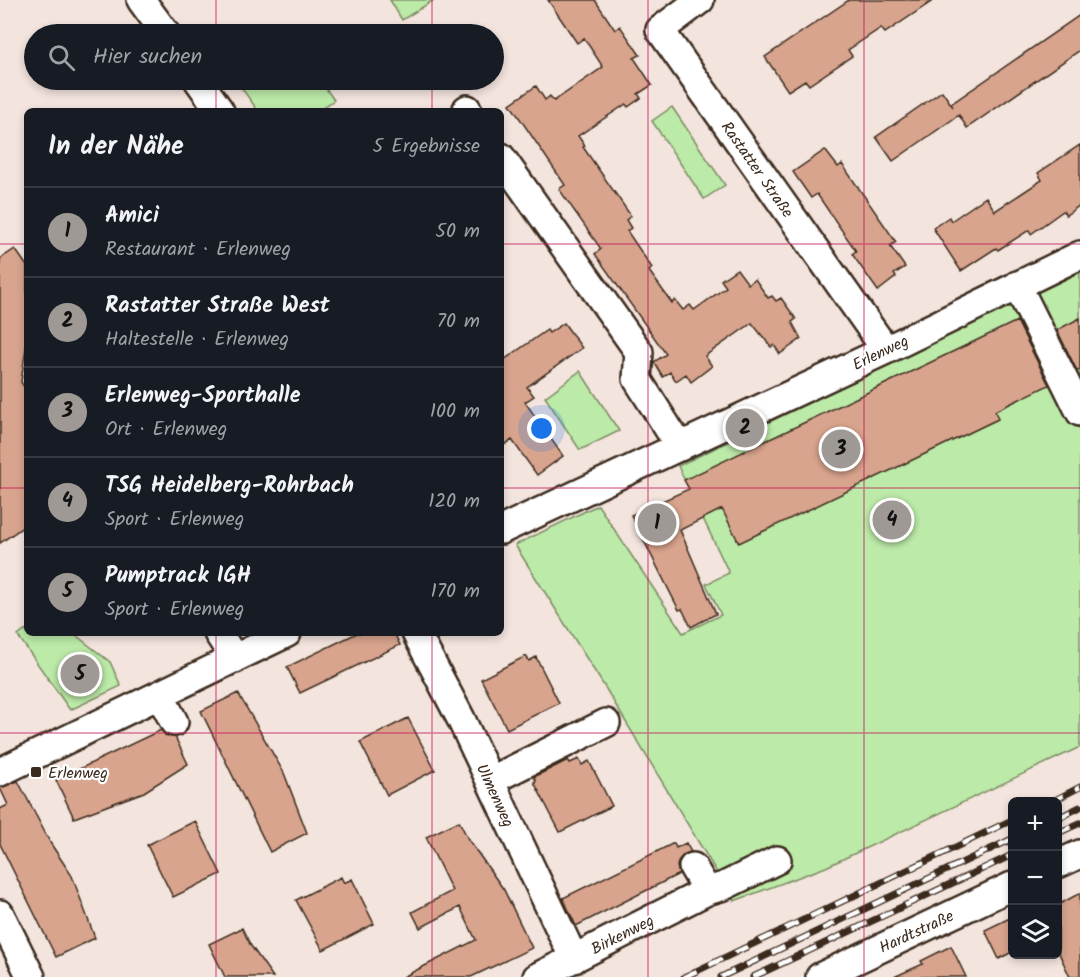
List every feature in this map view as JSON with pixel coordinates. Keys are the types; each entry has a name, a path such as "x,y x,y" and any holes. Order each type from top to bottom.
{"street":[{"path":"141,0 159,24"},
{"name":"Rastatter Straße","path":"700,0 660,30 886,350"},
{"path":"205,90 218,108"},
{"path":"504,161 639,352 637,379 680,447"},
{"name":"Erlenweg","path":"504,521 680,447 1080,255"},
{"path":"1017,285 1080,412"},
{"path":"220,636 235,659"},
{"path":"0,772 281,636"},
{"name":"Ulmenweg","path":"418,636 490,781 574,958"},
{"path":"160,695 174,723"},
{"path":"490,781 606,723"},
{"path":"1062,862 1080,854"},
{"name":"Birkenweg","path":"537,977 706,891 724,886 777,860"},
{"path":"693,867 706,891"},
{"name":"Hardtstraße","path":"820,977 1008,888"},
{"path":"0,914 31,977"}],"green space":[{"path":"390,0 434,0 402,20"},
{"path":"243,90 327,90 334,100 322,108 256,108"},
{"path":"672,107 725,185 704,199 652,121"},
{"path":"1080,272 1080,747 826,867 734,901 606,689 515,545 598,505 683,633 721,615 706,584 729,573 678,466"},
{"path":"580,371 619,431 580,450 545,397"},
{"path":"24,631 24,636 77,636 110,662 121,686 70,710 18,636"}],"building":[{"path":"548,0 595,0 615,30 620,26 640,55 634,58 652,85 638,94 641,98 628,107 626,104 578,136 585,146 583,147 631,216 626,220 631,228 627,231 652,268 649,271 672,303 675,300 683,310 690,305 694,310 726,287 721,280 737,269 748,284 755,279 768,298 772,296 776,301 781,298 796,319 792,322 801,339 780,354 774,345 771,347 752,323 705,356 712,366 691,382 686,374 676,381 670,372 663,377 654,362 666,354 595,254 601,249 559,189 565,185 510,104 536,86 545,100 550,96 554,101 603,67 584,38 577,43"},
{"path":"849,0 934,0 885,33 881,28 848,50 852,56 809,85 805,80 788,91 765,57"},
{"path":"1080,15 1080,50 967,128 959,115 893,161 876,137 942,91 953,107 951,104"},
{"path":"1080,145 1080,205 1066,215 1063,211 1031,234 1029,230 998,250 996,248 961,271 933,228 949,217 951,221 986,197 995,211 1042,180 1038,173"},
{"path":"825,150 838,167 842,164 896,242 890,246 905,267 894,274 896,277 878,291 852,254 856,251 817,194 811,198 793,172"},
{"path":"15,249 24,262 24,362 21,382 24,386 24,526 0,543 0,259"},
{"path":"1080,318 1080,370 1077,371 1057,330"},
{"path":"1017,321 1049,385 995,411 998,419 739,543 722,509 680,530 716,614 691,627 682,609 679,610 631,515 689,489 684,480"},
{"path":"564,323 582,348 527,387 534,396 525,402 563,456 537,475 512,440 504,445 504,360 547,330 549,333"},
{"path":"351,636 396,636 400,645 300,693 287,667"},
{"path":"526,656 529,661 536,657 559,703 507,729 481,679"},
{"path":"238,693 284,773 307,833 270,852 201,711"},
{"path":"408,718 435,770 387,795 360,742"},
{"path":"161,730 166,736 175,737 188,764 144,792 74,818 56,780"},
{"path":"579,759 582,765 589,761 612,806 560,832 534,782 536,781 534,777 568,760 570,763"},
{"path":"18,781 51,844 72,876 95,938 56,957 0,844 0,809 8,805 0,788"},
{"path":"195,821 221,874 173,897 147,845"},
{"path":"459,821 468,839 504,890 532,948 471,977 403,977 476,940 460,907 420,928 412,912 452,891 426,837"},
{"path":"674,843 676,848 686,843 691,852 679,860 677,866 679,874 576,926 563,898"},
{"path":"341,877 344,883 352,879 374,924 323,950 296,900"},
{"path":"1080,893 1080,977 1070,977 1062,959 1062,903"},
{"path":"1008,919 1008,954 999,959 985,930"},
{"path":"242,928 251,946 273,977 225,977 209,944"},
{"path":"951,946 966,977 894,977 923,964 921,961"}],"railway":[{"path":"1061,797 1080,787"},
{"path":"1062,816 1080,807"},
{"path":"684,977 1008,822"},
{"path":"1062,831 1080,823"},
{"path":"721,977 1008,841"},
{"path":"753,977 1008,857"}],"place":[{"name":"Rastatter Straße West","path":"745,428"},
{"name":"Erlenweg-Sporthalle","path":"841,449"},
{"name":"TSG Heidelberg-Rohrbach","path":"892,520"},
{"name":"Amici","path":"657,523"},
{"name":"Pumptrack IGH","path":"80,674"},
{"name":"Erlenweg","path":"36,772"}]}
